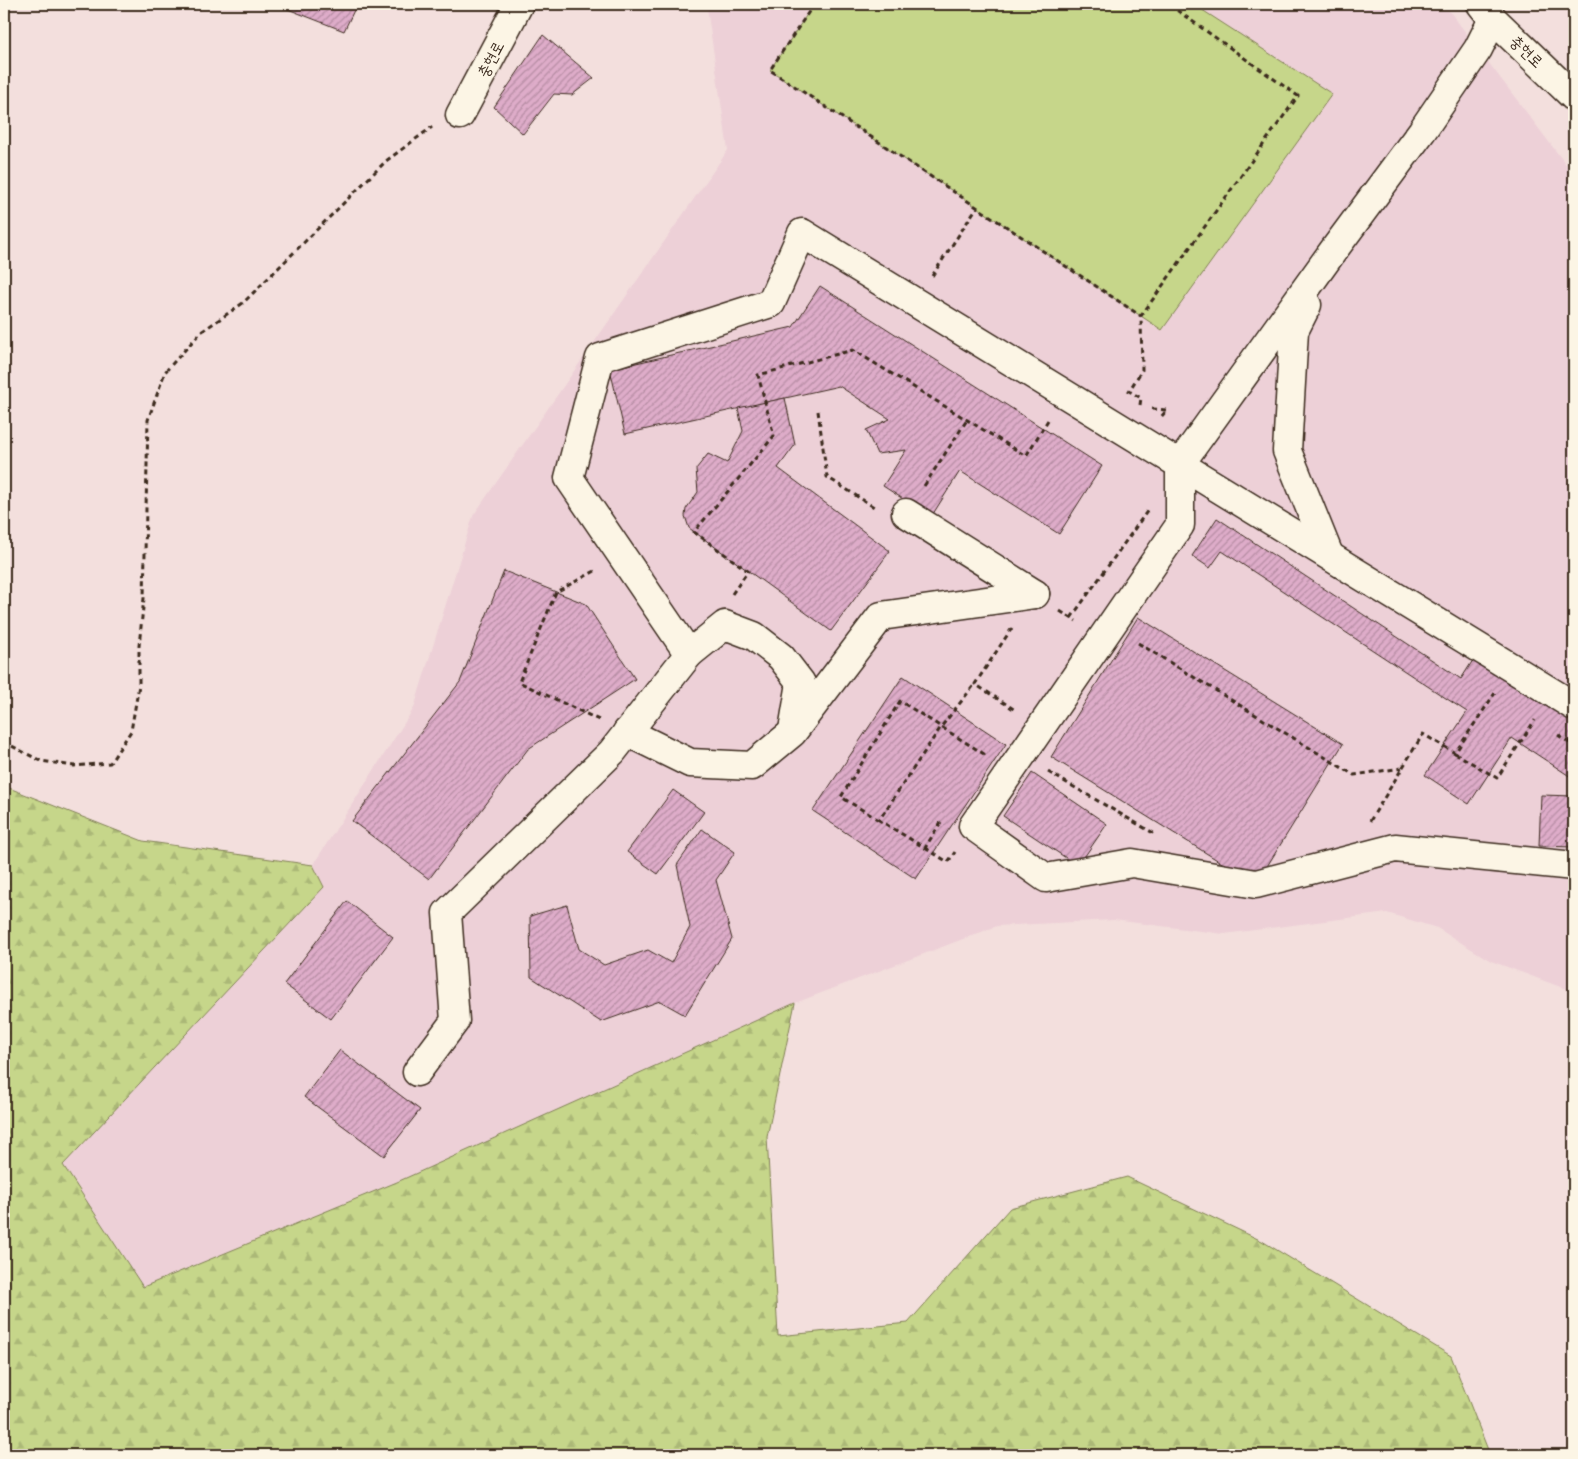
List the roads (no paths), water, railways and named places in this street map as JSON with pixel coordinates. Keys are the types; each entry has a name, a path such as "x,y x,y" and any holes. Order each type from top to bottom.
{"street":[{"name":"충현로","path":"460,115 519,4"},
{"name":"충현로","path":"1487,12 1574,96"},
{"path":"1487,12 1478,49 1422,131 1180,464 1180,525 973,826 1046,878 1132,863 1256,884 1395,848 1574,866"},
{"path":"689,654 569,478 600,358 772,303 802,233 1574,706"},
{"path":"1328,555 1287,451 1294,331 1333,251"},
{"path":"627,732 690,763 752,766 792,733 881,616 1035,594 906,514"},
{"path":"417,1072 455,1021 447,913 612,752 689,654 724,625 754,636 781,657 801,683 792,733"}]}
